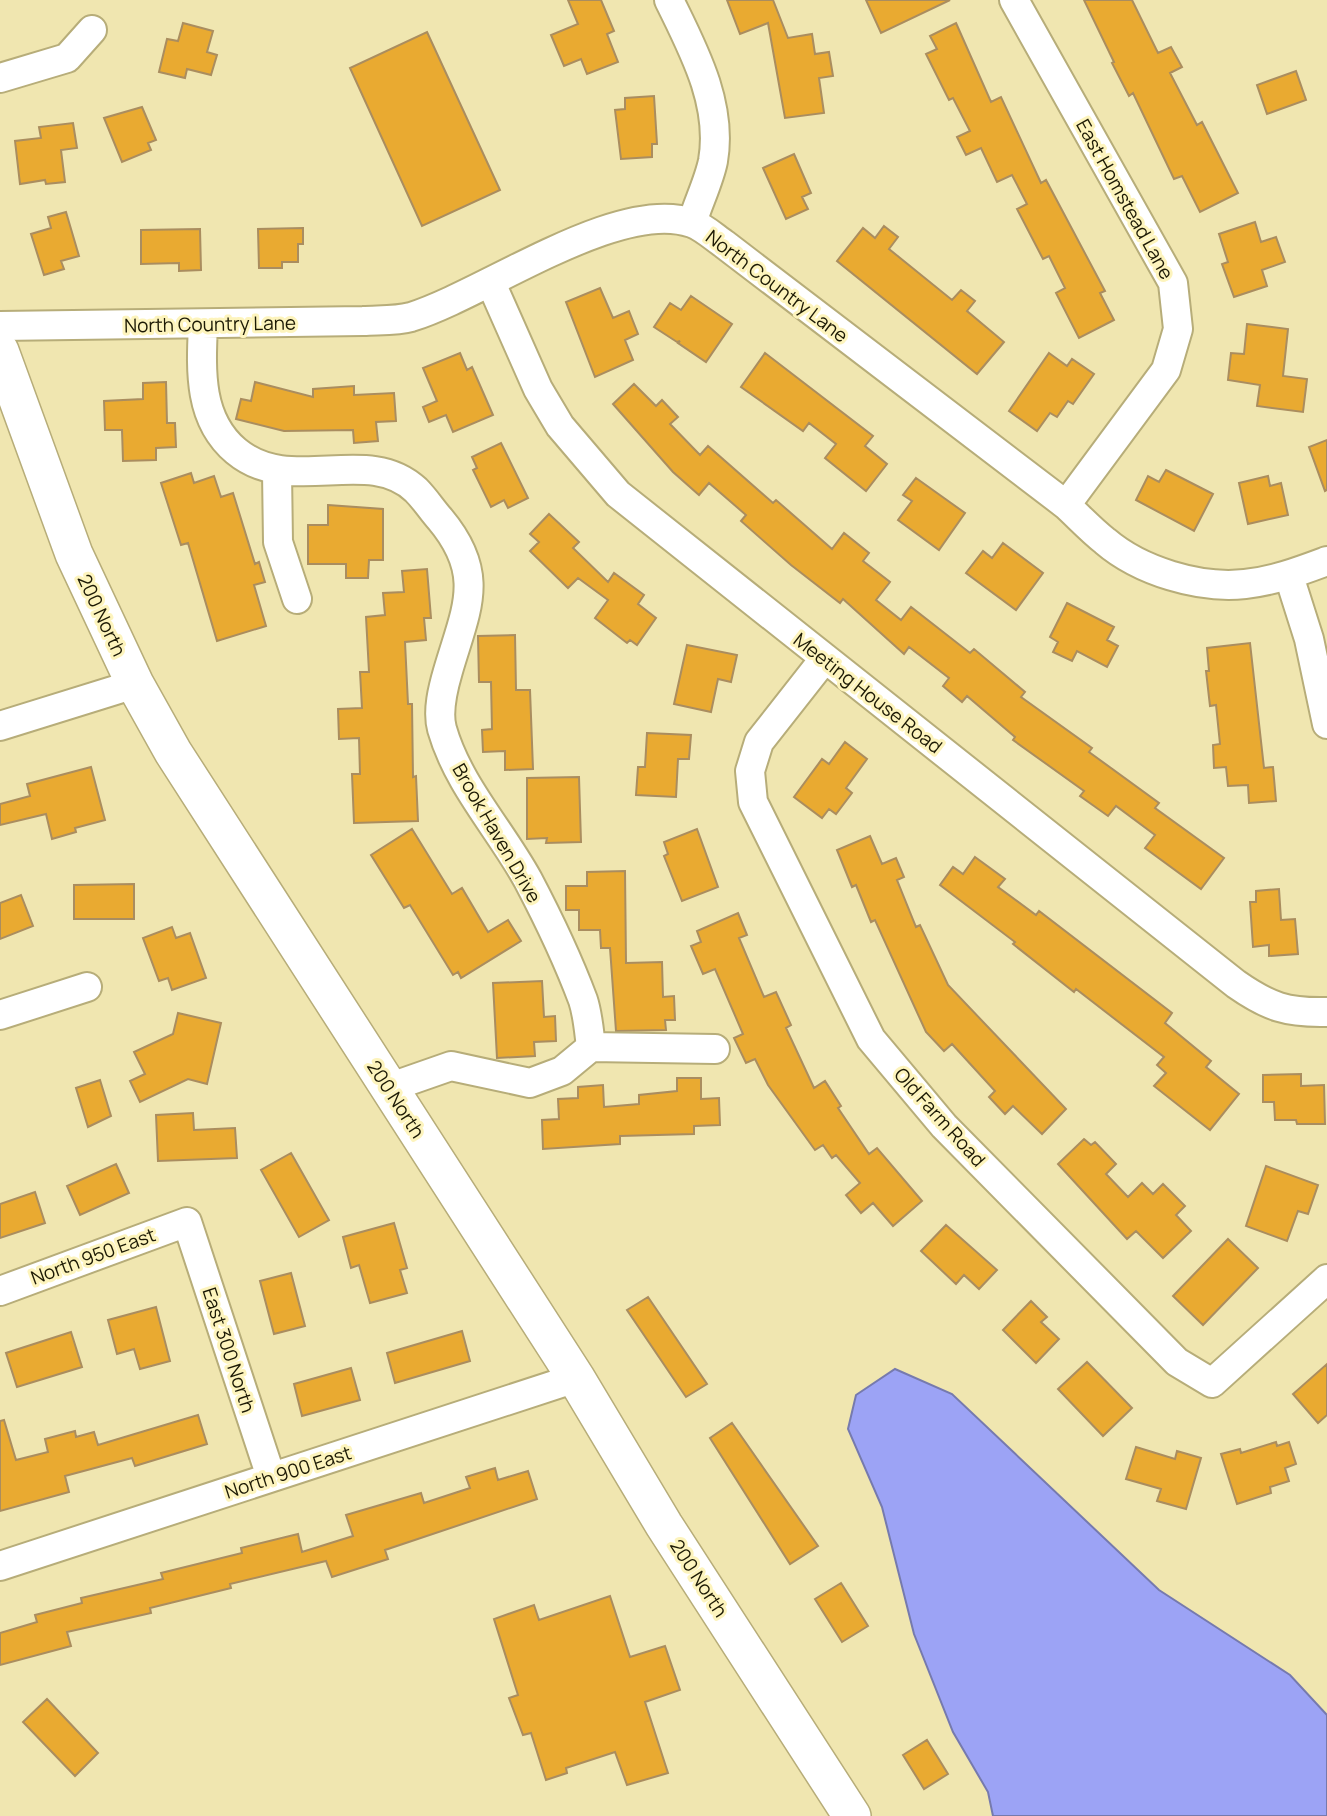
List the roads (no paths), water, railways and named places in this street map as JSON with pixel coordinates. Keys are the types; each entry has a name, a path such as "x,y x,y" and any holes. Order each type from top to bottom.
{"main road":[{"name":"200 North","path":"0,351 56,510 87,585 135,684 173,752 576,1378 664,1525 852,1816"}],"street":[{"path":"669,0 701,65 713,116 713,161 692,223"},
{"name":"East Homstead Lane","path":"1014,0 1173,283 1175,294 1178,329 1167,370 1066,505"},
{"path":"0,78 66,58 92,30"},
{"name":"North Country Lane","path":"0,326 204,324 410,317 491,284 588,236 626,223 647,218 692,223 1066,505 1107,543 1153,570 1216,584 1245,584 1289,576 1327,561"},
{"name":"Meeting House Road","path":"491,284 538,389 560,426 584,458 618,494 1245,990 1265,1004 1298,1013 1327,1012"},
{"name":"Brook Haven Drive","path":"204,324 201,366 208,413 226,443 249,462 277,472 371,470 396,476 416,490 457,539 469,568 468,602 442,690 441,726 455,763 528,880 584,1002 591,1047"},
{"path":"277,472 278,542 297,599"},
{"path":"1289,576 1312,652 1327,724"},
{"name":"Old Farm Road","path":"825,658 759,743 750,771 753,802 871,1039 908,1085 1178,1362 1212,1383 1327,1279"},
{"path":"0,726 135,684"},
{"path":"0,1015 87,987"},
{"path":"388,1088 451,1066 530,1083 562,1071 591,1047 715,1049"},
{"name":"North 950 East","path":"0,1291 187,1222"},
{"name":"East 300 North","path":"187,1222 271,1477"},
{"name":"North 900 East","path":"0,1566 576,1378"}],"water":[{"path":"895,1369 952,1394 1159,1590 1290,1675 1327,1715 1327,1816 993,1816 988,1792 953,1732 914,1634 882,1507 848,1429 856,1395"}]}
